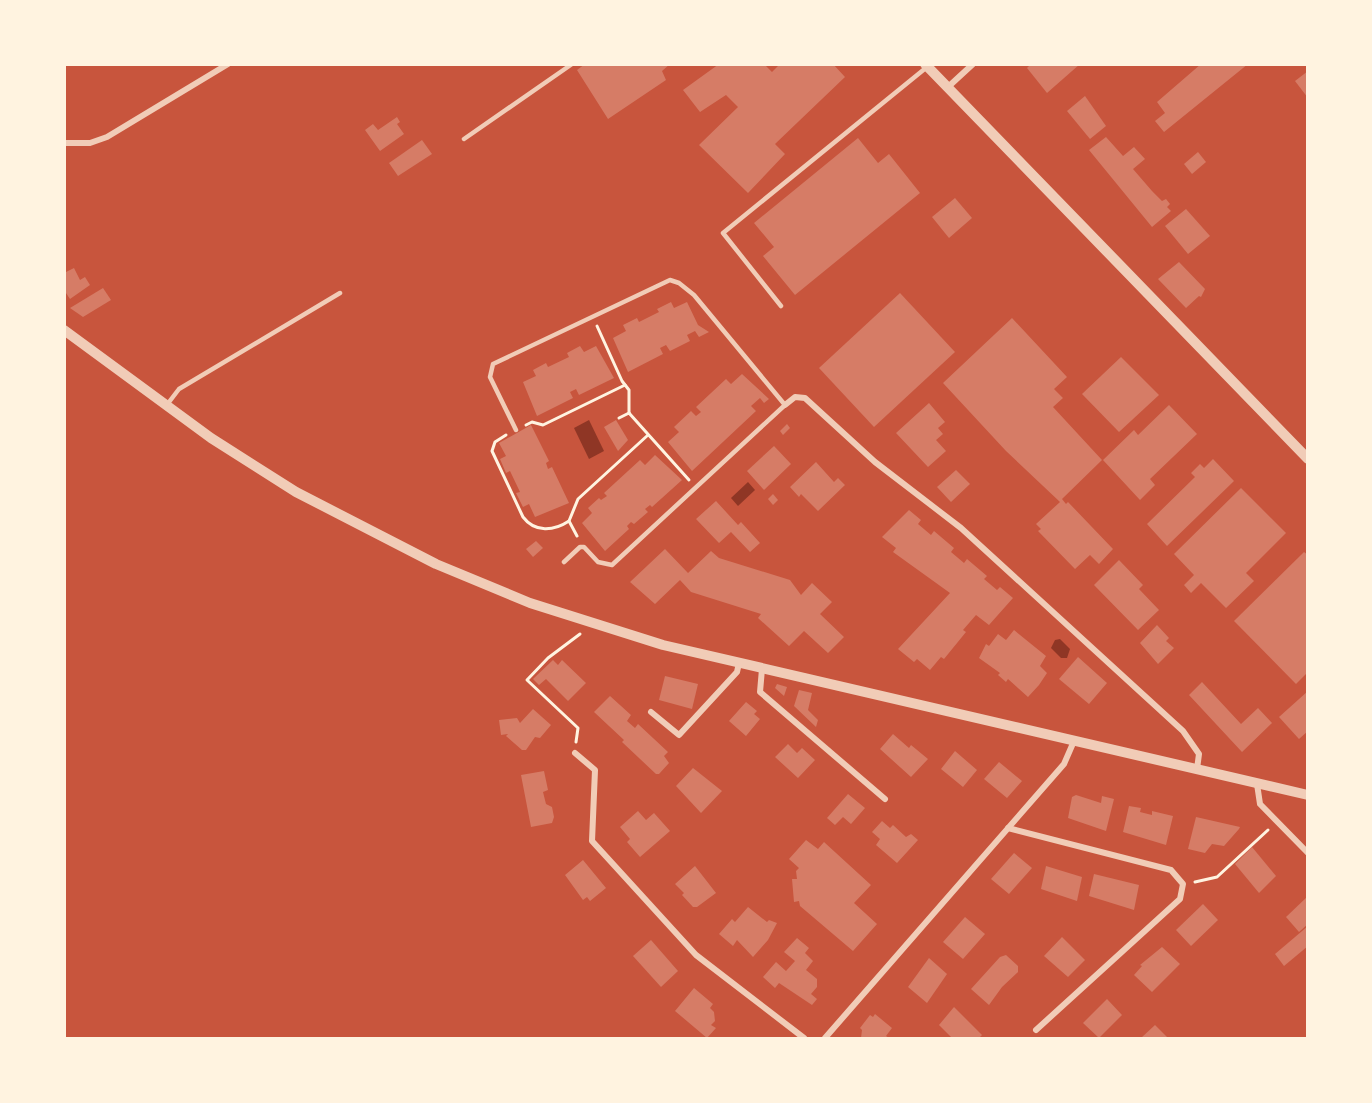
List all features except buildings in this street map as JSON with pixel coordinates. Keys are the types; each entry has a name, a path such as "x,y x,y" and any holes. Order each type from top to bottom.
{"street":[{"path":"64,143 90,143 107,137 228,64"},
{"path":"948,87 973,64"},
{"path":"926,66 1099,247 1308,459"},
{"path":"64,330 166,406 241,458 296,492 388,540 491,588 589,623 663,645 1308,795"},
{"path":"785,405 795,397 805,398 875,462 961,528 1183,731 1199,754 1197,769"},
{"path":"651,712 679,735 737,672 740,663"},
{"path":"762,669 760,692 885,799"},
{"path":"825,1038 1064,764 1074,741"},
{"path":"575,753 595,770 592,841 696,955 804,1038"},
{"path":"1257,784 1260,804 1308,853"},
{"path":"1008,828 1171,870 1183,884 1180,899 1036,1030"}],"lane":[{"path":"464,139 572,64"},
{"path":"781,306 723,233 926,66"},
{"path":"516,430 490,377 490,368 493,364 664,281 680,283 694,295 785,405 612,565 604,565 584,547 580,547 564,562"},
{"path":"166,406 179,389 340,293"}],"path":[{"path":"592,315 625,386 629,390 629,413 696,488"},
{"path":"625,386 543,425 532,422 499,439 492,447 526,522 545,529 556,528 569,521 578,500 648,435"},
{"path":"619,418 629,413"},
{"path":"569,521 576,529 580,547"},
{"path":"575,753 578,728 527,680 548,658 574,641 589,623"},
{"path":"1183,884 1217,877 1276,822"}],"shaded area":[{"path":"589,420 604,451 589,459 574,428"},
{"path":"748,482 755,490 738,506 731,498"},
{"path":"1060,639 1070,649 1067,658 1061,658 1051,648 1055,640"}]}
